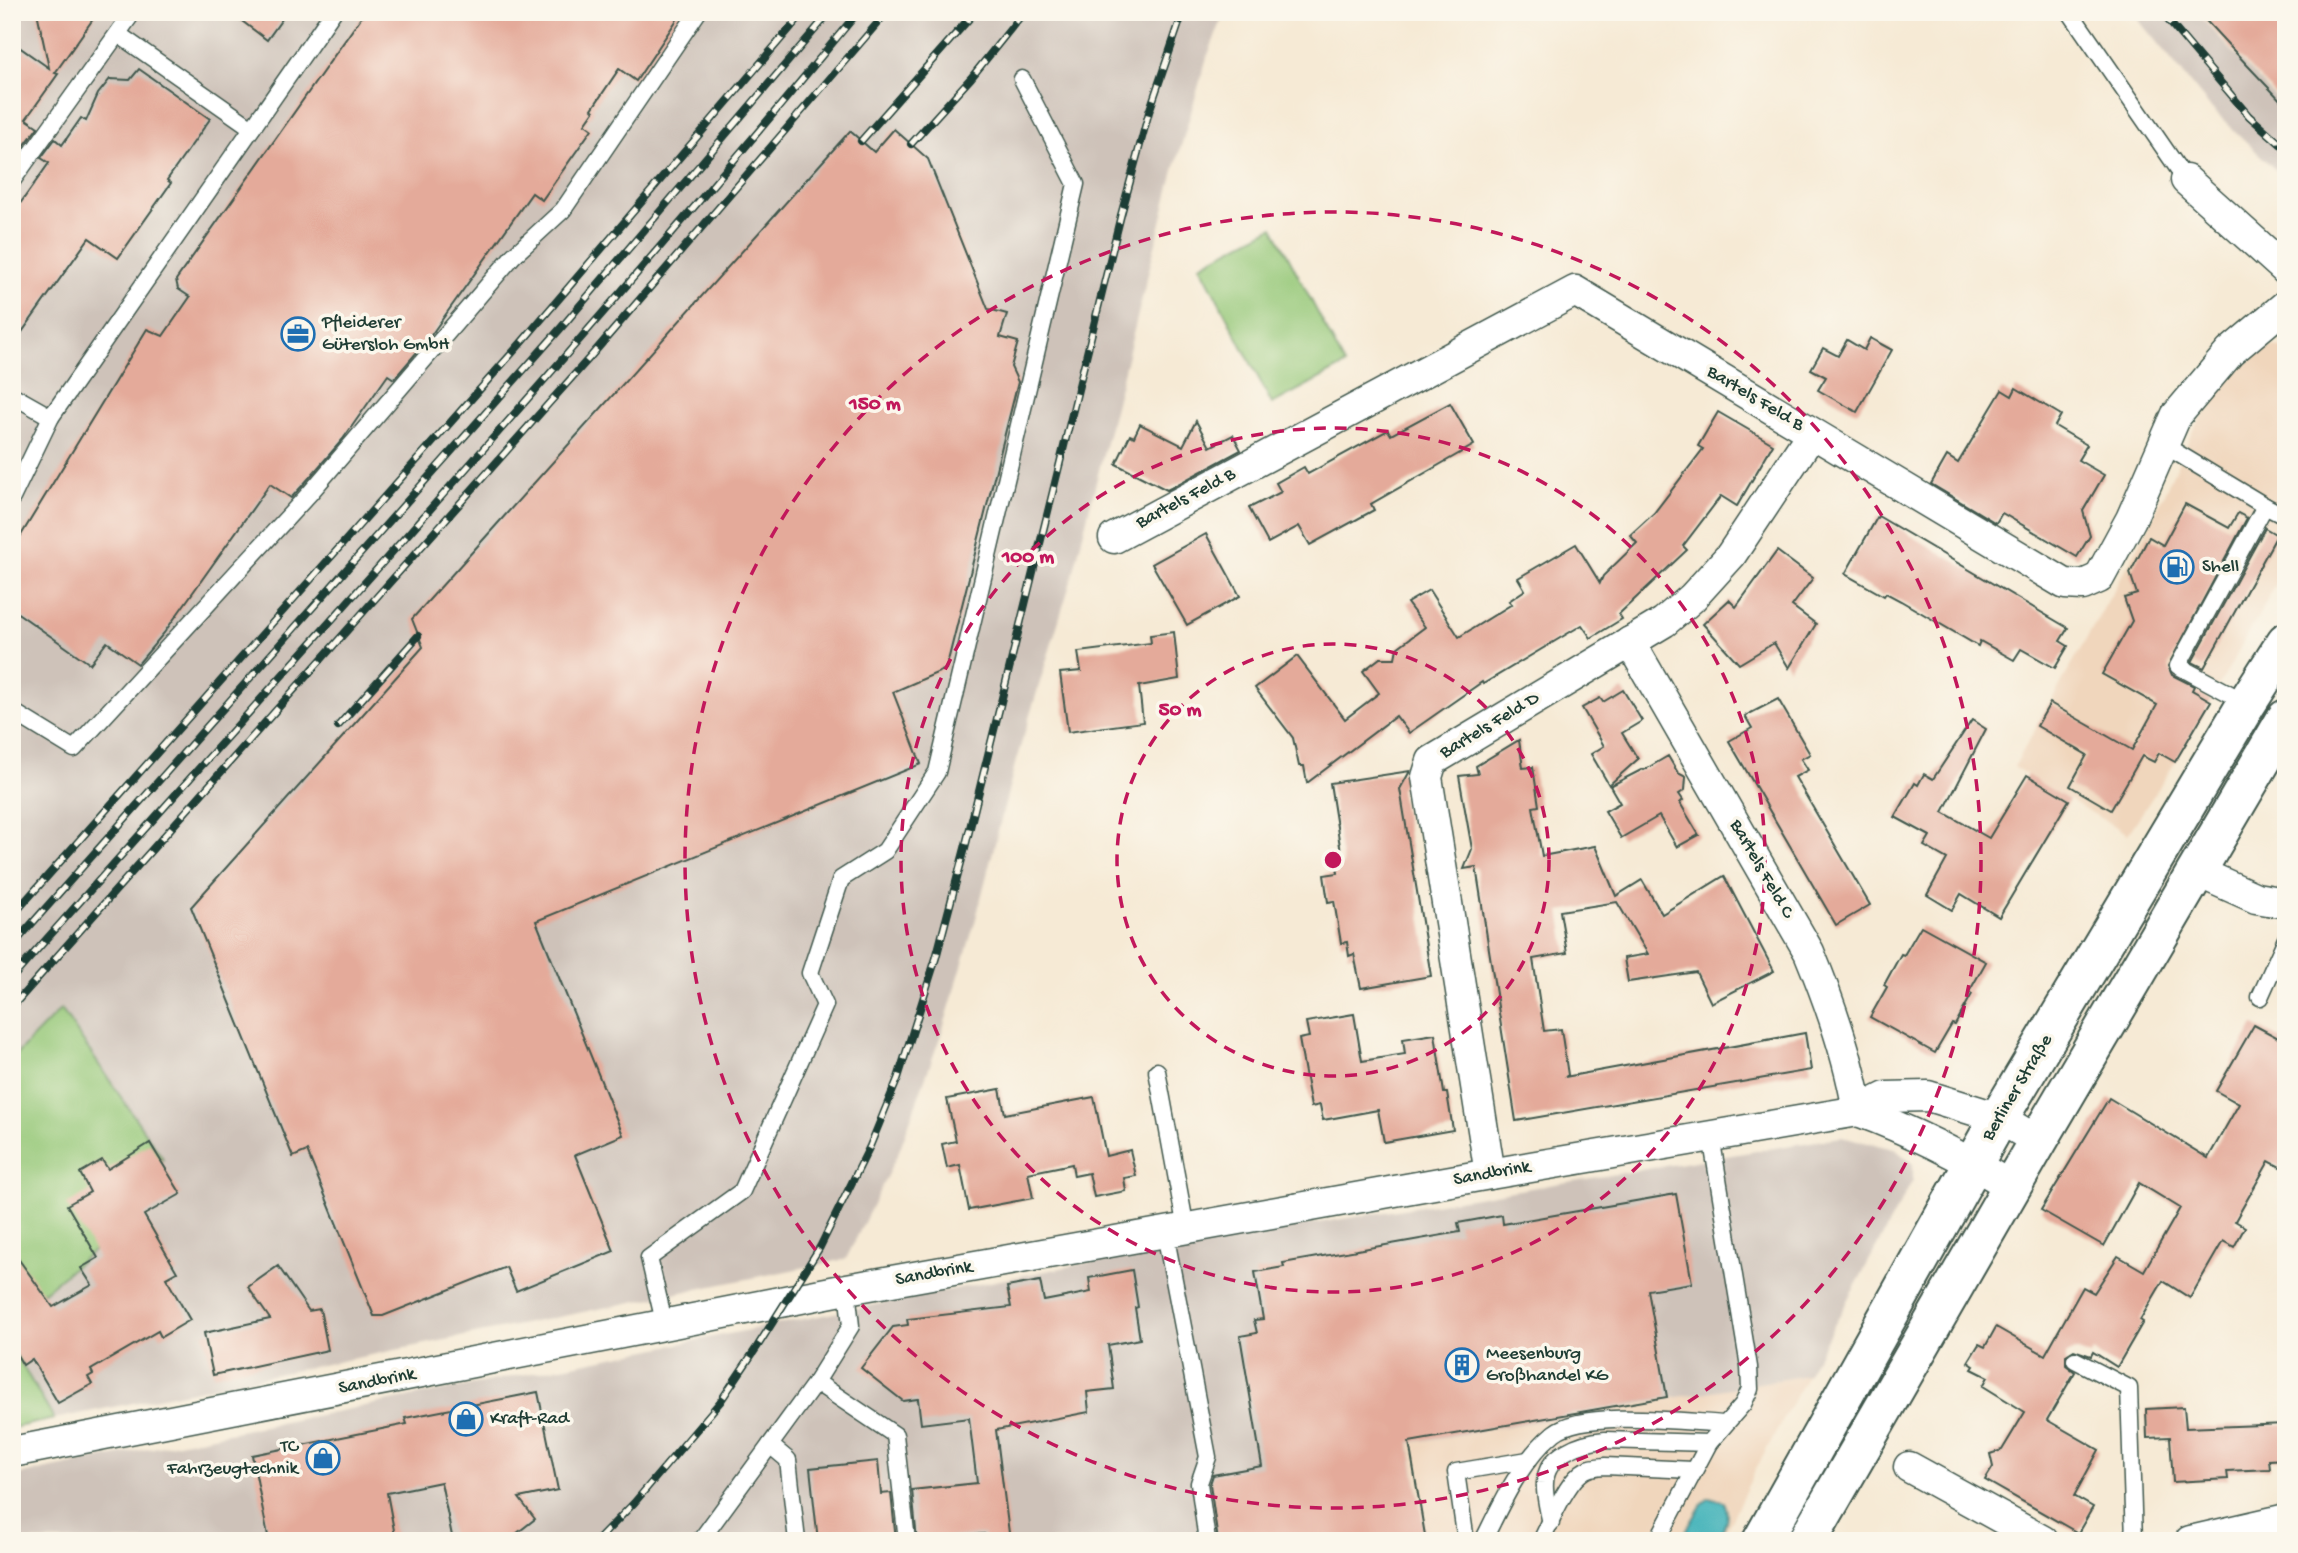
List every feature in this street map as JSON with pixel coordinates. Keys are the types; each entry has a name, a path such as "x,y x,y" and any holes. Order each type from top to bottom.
{"main road":[{"name":"Berliner Straße","path":"1762,1541 1999,1118 2286,642"},
{"path":"1807,1541 2286,719"}],"street":[{"path":"2186,180 2286,270"},
{"name":"Bartels Feld B","path":"1114,538 1575,291 2065,584 2083,585 2099,578 2131,519 2176,416 2230,352 2286,305"},
{"name":"Bartels Feld D","path":"1490,1174 1427,777 1432,761 1664,622 1692,598 1731,555 1812,433"},
{"name":"Bartels Feld C","path":"1630,642 1809,952 1852,1074 1858,1111"},
{"path":"2198,872 2256,898 2286,903"},
{"name":"Sandbrink","path":"12,1452 847,1289 1858,1111 1886,1097 1928,1096 1999,1118 2038,1141"},
{"path":"1858,1111 1909,1131 2012,1186"},
{"path":"1909,1467 2043,1541"},
{"path":"2190,1541 2286,1520"}],"lane":[{"path":"12,181 133,12"},
{"path":"12,498 51,417 333,12"},
{"path":"12,711 74,749 310,493 513,256 563,210 698,12"},
{"path":"2070,12 2186,180"},
{"path":"118,34 252,128"},
{"path":"665,1326 649,1258 742,1191 825,1005 810,973 841,879 885,851 937,772 1076,184 1023,79"},
{"path":"12,395 51,417"},
{"path":"2164,445 2286,517"},
{"path":"2247,704 2178,666 2265,506"},
{"path":"2260,997 2286,939"},
{"path":"1157,1071 1176,1231 1208,1457 1199,1483 1207,1541"},
{"path":"1657,1541 1709,1443 1743,1404 1750,1389 1749,1367 1711,1136"},
{"path":"700,1541 816,1382 851,1326 847,1289"},
{"path":"2075,1360 2129,1388 2134,1541"},
{"path":"816,1382 895,1435 907,1541"},
{"path":"1483,1541 1528,1460 1556,1432 1578,1423 1624,1419 1725,1424"},
{"path":"1550,1522 1544,1485 1546,1476 1554,1462 1575,1446 1589,1441 1605,1440 1709,1443"},
{"path":"770,1445 788,1460 797,1541"},
{"path":"1466,1541 1456,1472 1528,1460"},
{"path":"1541,1541 1572,1482 1581,1472 1592,1467 1693,1470"}],"shaded area":[{"path":"12,12 1225,12 1207,57 1173,174 1073,574 1015,764 975,922 943,1029 899,1151 846,1259 54,1419 12,1348 12,1318 61,1009 12,1059"},
{"path":"2132,12 2196,12 2286,109 2286,180 2210,107"},
{"path":"2273,347 2286,352 2286,567 2175,763 2128,834 2014,767 2146,533 2194,428 2231,375 2265,349"},
{"path":"1841,1137 1895,1149 1913,1164 1913,1180 1807,1375 1410,1443 1426,1541 12,1541 12,1476 1142,1252"},
{"path":"1807,1375 1721,1541 1426,1541 1409,1443"}],"green space":[{"path":"1273,227 1345,365 1272,404 1200,265"},
{"path":"61,1009 163,1159 87,1207 105,1241 12,1318 12,1059"},
{"path":"12,1348 54,1419 12,1428"}],"water":[{"path":"1709,1498 1724,1502 1726,1507 1726,1522 1718,1541 1680,1541 1702,1504"}],"building":[{"path":"37,12 98,12 26,119 38,127 24,146 12,139 12,42 49,68"},
{"path":"230,12 287,12 267,40"},
{"name":"Pfleiderer Gütersloh GmbH","path":"365,12 682,12 636,81 619,69 585,124 592,129 542,200 532,193 429,338 394,379 388,375 343,439 302,486 291,498 270,484 164,633 138,664 107,642 90,664 12,609 12,550 147,329 163,336 190,297 178,289 176,280"},
{"path":"2198,12 2286,12 2286,106 2248,66"},
{"path":"139,69 210,119 167,180 171,183 118,258 89,238 12,346 12,215 49,163 41,158 55,139 62,145 81,118 86,121 98,94 110,79 130,80"},
{"path":"894,129 928,159 988,309 1007,314 1000,337 1018,342 1011,367 1018,382 946,669 893,692 921,764 536,921 623,1135 575,1155 614,1251 516,1291 506,1267 383,1316 374,1316 307,1151 293,1157 191,907 423,647 412,619 850,131 874,152"},
{"path":"1870,338 1892,350 1857,412 1818,390 1826,377 1811,369 1823,348 1838,356 1847,340 1864,350"},
{"path":"2016,388 2061,415 2055,426 2087,445 2078,460 2104,475 2083,511 2090,536 2077,557 2002,513 1996,523 1931,484 1947,456 1958,463 2002,390 2012,396"},
{"path":"1450,403 1474,445 1371,504 1374,510 1310,545 1299,526 1268,543 1249,508 1281,492 1276,483 1304,467 1308,474 1388,430 1391,435"},
{"path":"1718,412 1773,444 1737,506 1721,496 1683,546 1687,550 1619,614 1622,619 1591,638 1582,625 1483,684 1482,682 1409,733 1396,716 1307,783 1304,766 1299,766 1293,738 1255,688 1297,656 1345,719 1379,693 1363,671 1380,658 1395,658 1397,648 1425,627 1407,603 1429,590 1459,637 1512,604 1509,601 1525,590 1518,578 1576,544 1600,583 1603,576 1637,543 1630,535 1654,513 1703,449 1698,446"},
{"path":"1196,421 1210,447 1233,435 1241,450 1167,490 1116,464 1130,435 1134,437 1140,424 1183,446"},
{"path":"2185,504 2229,528 2238,513 2247,518 2168,666 2172,675 2194,686 2192,690 2211,701 2175,762 2159,753 2154,762 2142,756 2111,810 2070,786 2087,755 2037,726 2050,703 2132,750 2157,705 2102,674 2132,621 2124,598 2137,594 2130,573 2149,537 2163,545"},
{"path":"1878,516 2068,628 2060,641 2068,646 2055,668 2021,649 2014,660 1980,641 1978,646 1901,601 1886,593 1884,596 1845,574"},
{"path":"2265,528 2277,535 2204,668 2192,662"},
{"path":"1206,534 1240,596 1187,625 1152,564"},
{"path":"1777,551 1813,578 1792,606 1816,624 1789,668 1774,643 1739,664 1703,624 1729,600 1736,607"},
{"path":"1174,632 1179,679 1139,686 1143,722 1068,732 1060,673 1081,671 1078,652 1151,643 1150,635"},
{"path":"1623,690 1642,721 1622,733 1638,759 1609,785 1591,754 1604,746 1582,708 1600,698 1603,702"},
{"path":"1778,699 1810,754 1801,759 1808,770 1795,777 1870,905 1836,925 1729,741 1752,728 1745,716"},
{"path":"1972,720 1986,729 1943,812 1989,838 2027,775 2069,800 1999,917 1961,894 1952,910 1927,895 1947,859 1924,846 1930,836 1895,817 1915,783 1918,785 1924,774 1933,779"},
{"path":"1519,740 1523,768 1533,767 1539,806 1533,807 1542,856 1595,846 1616,896 1642,880 1662,914 1724,876 1774,971 1711,1003 1696,972 1628,982 1624,958 1648,954 1617,902 1560,911 1567,953 1533,959 1544,1031 1561,1029 1568,1075 1565,1077 1805,1033 1811,1070 1516,1121 1476,867 1464,869 1472,849 1459,776 1478,774 1476,766"},
{"path":"1668,756 1678,773 1686,777 1685,790 1679,794 1683,800 1680,803 1699,835 1677,847 1659,816 1621,838 1605,811 1620,803 1610,786"},
{"path":"1410,771 1400,789 1431,976 1361,988 1354,954 1349,956 1347,942 1341,943 1334,901 1328,902 1324,875 1338,873 1337,866 1343,865 1330,783"},
{"path":"1921,926 1986,962 1955,1025 1952,1024 1935,1053 1870,1017 1901,954 1904,955"},
{"path":"1354,1014 1362,1061 1405,1054 1403,1039 1435,1034 1453,1130 1384,1142 1378,1110 1323,1120 1320,1105 1311,1107 1299,1039 1309,1037 1306,1022"},
{"path":"2254,1025 2286,1042 2286,1170 2269,1161 2235,1221 2245,1227 2234,1247 2223,1241 2190,1298 2163,1281 2117,1367 2093,1352 2091,1356 2074,1350 2066,1355 2066,1365 2075,1372 2047,1420 2099,1450 2074,1496 2093,1507 2078,1533 1985,1480 1993,1467 1990,1454 2002,1450 2025,1412 1983,1386 1988,1377 1972,1369 1974,1366 1968,1362 1979,1344 1985,1347 1996,1327 2045,1355 2083,1287 2094,1293 2118,1256 2144,1271 2180,1208 2139,1183 2104,1246 2041,1210 2109,1098 2208,1158 2239,1104 2216,1091"},
{"path":"1000,1089 1005,1114 1094,1097 1106,1156 1130,1150 1136,1176 1124,1178 1126,1191 1094,1197 1089,1173 1074,1176 1072,1164 1028,1173 1033,1198 969,1210 960,1165 947,1168 942,1144 956,1141 947,1099"},
{"path":"150,1143 181,1194 144,1215 177,1272 166,1278 190,1320 161,1337 158,1331 91,1370 93,1374 88,1377 92,1384 58,1403 32,1359 23,1365 12,1347 12,1250 53,1307 92,1285 81,1268 98,1258 67,1205 90,1192 80,1173 102,1160 108,1169"},
{"name":"Meesenburg Großhandel KG","path":"1676,1194 1692,1283 1648,1290 1667,1397 1409,1442 1426,1541 1218,1541 1210,1484 1213,1475 1262,1466 1240,1336 1257,1333 1254,1320 1263,1319 1255,1272 1284,1267 1283,1263 1460,1232 1458,1223 1502,1215 1503,1224"},
{"path":"278,1266 309,1311 320,1309 328,1350 213,1375 204,1333 270,1319 248,1287"},
{"path":"1132,1270 1140,1339 1108,1345 1114,1389 1087,1392 1089,1412 996,1430 1010,1541 984,1541 984,1534 917,1540 912,1490 977,1483 969,1418 921,1424 918,1399 903,1401 861,1368 893,1327 908,1325 907,1319 1011,1307 1007,1287 1040,1281 1044,1301 1091,1292 1089,1278"},
{"path":"538,1392 558,1490 519,1498 535,1519 507,1541 453,1541 441,1482 387,1493 396,1541 269,1541 252,1455 407,1424 405,1418"},
{"path":"2184,1407 2186,1428 2286,1424 2286,1459 2269,1460 2270,1469 2227,1471 2228,1479 2173,1482 2170,1437 2147,1438 2146,1409"},
{"path":"878,1461 881,1494 891,1493 896,1541 818,1541 810,1468"}],"railway":[{"path":"12,916 521,343 804,12"},
{"path":"12,946 560,329 830,12"},
{"path":"12,978 546,378 858,12"},
{"path":"12,1007 591,356 887,12"},
{"path":"861,141 975,12"},
{"path":"911,144 971,78 1024,12"},
{"path":"597,1541 634,1503 720,1402 757,1347 820,1247 870,1146 898,1078 936,958 965,848 1121,215 1149,112 1183,12"},
{"path":"2161,12 2249,116 2286,149"},
{"path":"338,726 418,636"}],"place":[{"name":"Pfleiderer Gütersloh GmbH","path":"298,334"},
{"name":"Shell","path":"2177,567"},
{"name":"Meesenburg Großhandel KG","path":"1462,1365"},
{"name":"Kraft-Rad","path":"466,1419"},
{"name":"TC Fahrzeugtechnik","path":"323,1458"}]}
